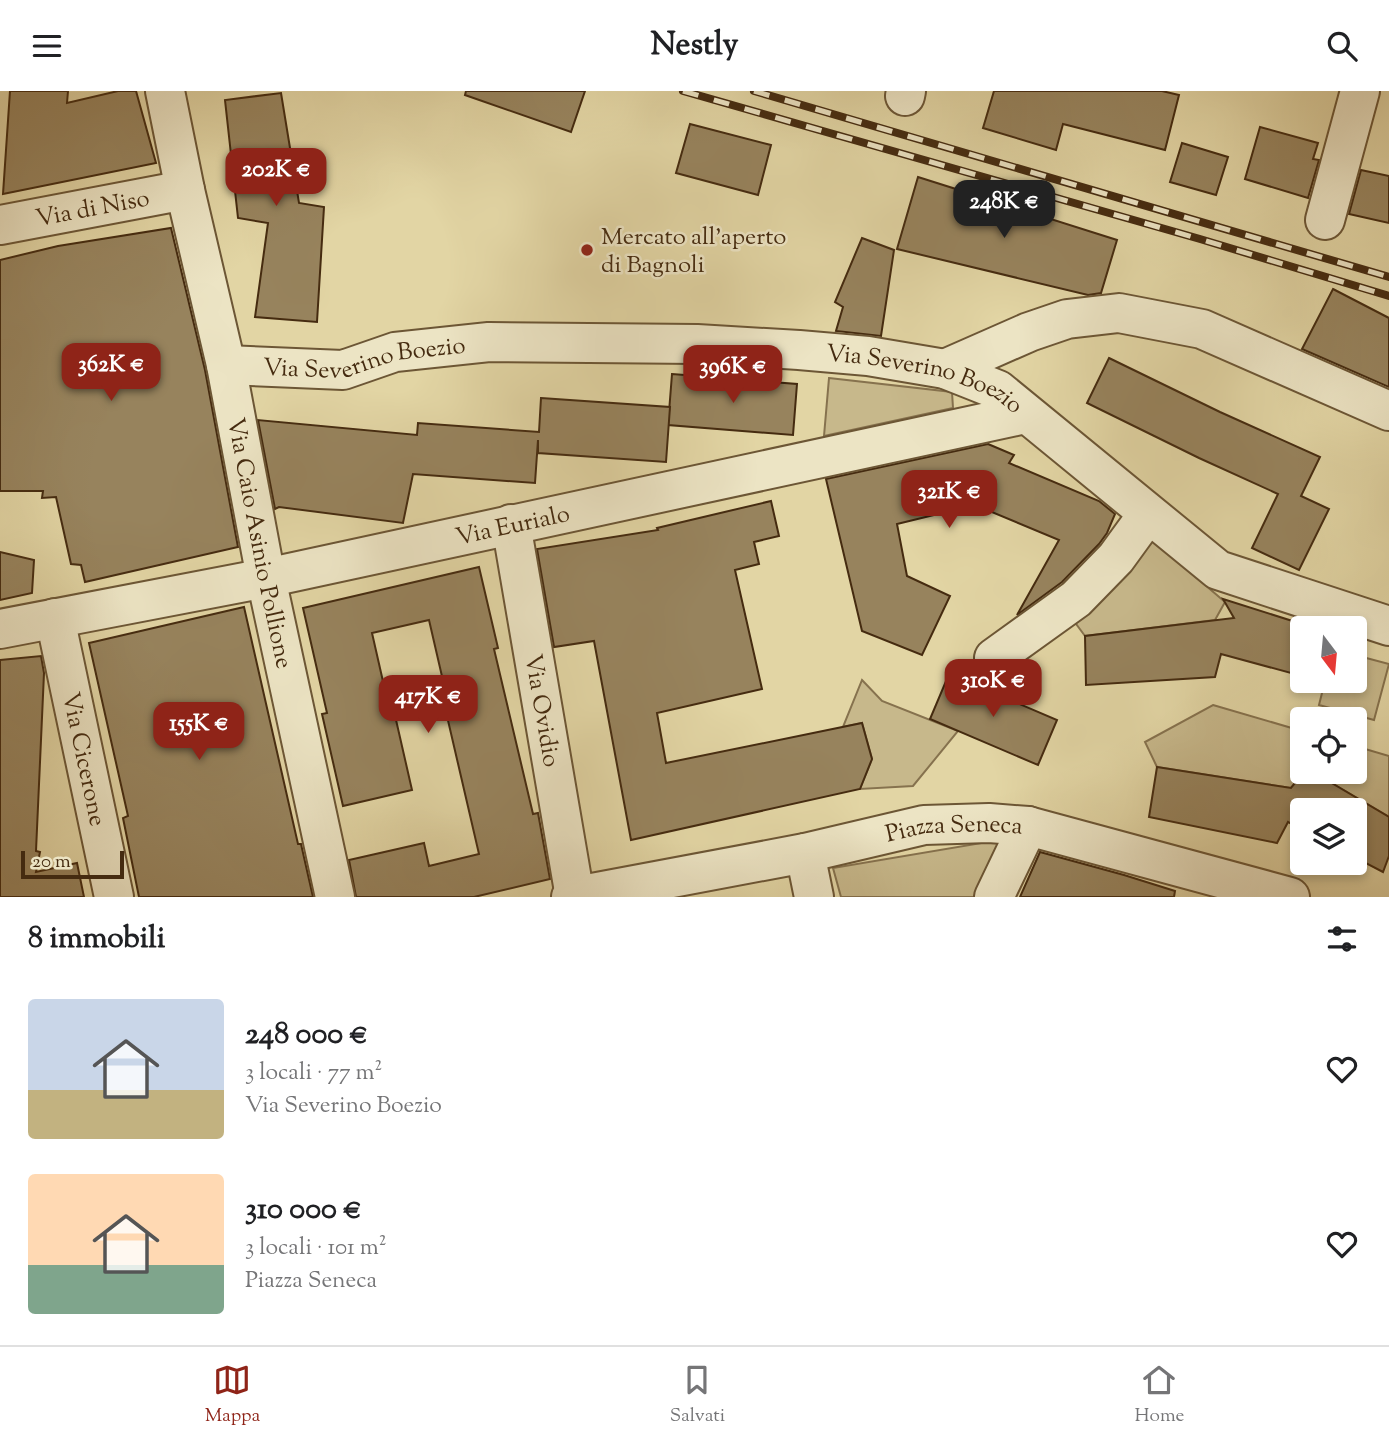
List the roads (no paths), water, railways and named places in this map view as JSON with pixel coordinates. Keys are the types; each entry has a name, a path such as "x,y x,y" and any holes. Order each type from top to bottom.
{"street":[{"name":"Via Caio Asinio Pollione","path":"165,91 226,365 266,578 335,897"},
{"path":"1325,220 1360,91"},
{"name":"Via di Niso","path":"0,225 185,190"},
{"path":"945,369 1028,332 1067,319 1119,313 1202,329 1389,411"},
{"name":"Via Severino Boezio","path":"226,365 344,370 394,352 489,342 697,344 799,350 868,356 945,369 1012,402 1218,570 1389,626"},
{"name":"Via Eurialo","path":"0,629 266,578 511,524 1012,402"},
{"path":"994,658 1076,599 1115,558 1148,514"},
{"name":"Via Ovidio","path":"511,524 573,897"},
{"name":"Via Cicerone","path":"55,618 114,897"},
{"name":"Piazza Seneca","path":"573,897 805,853 924,825 989,823 1028,827 995,897"},
{"path":"1028,827 1290,897"},
{"path":"805,853 814,897"}],"railway":[{"path":"683,91 1389,296"},
{"path":"754,91 1389,277"}],"place":[{"name":"Mercato all'aperto di Bagnoli","path":"587,250"}]}
